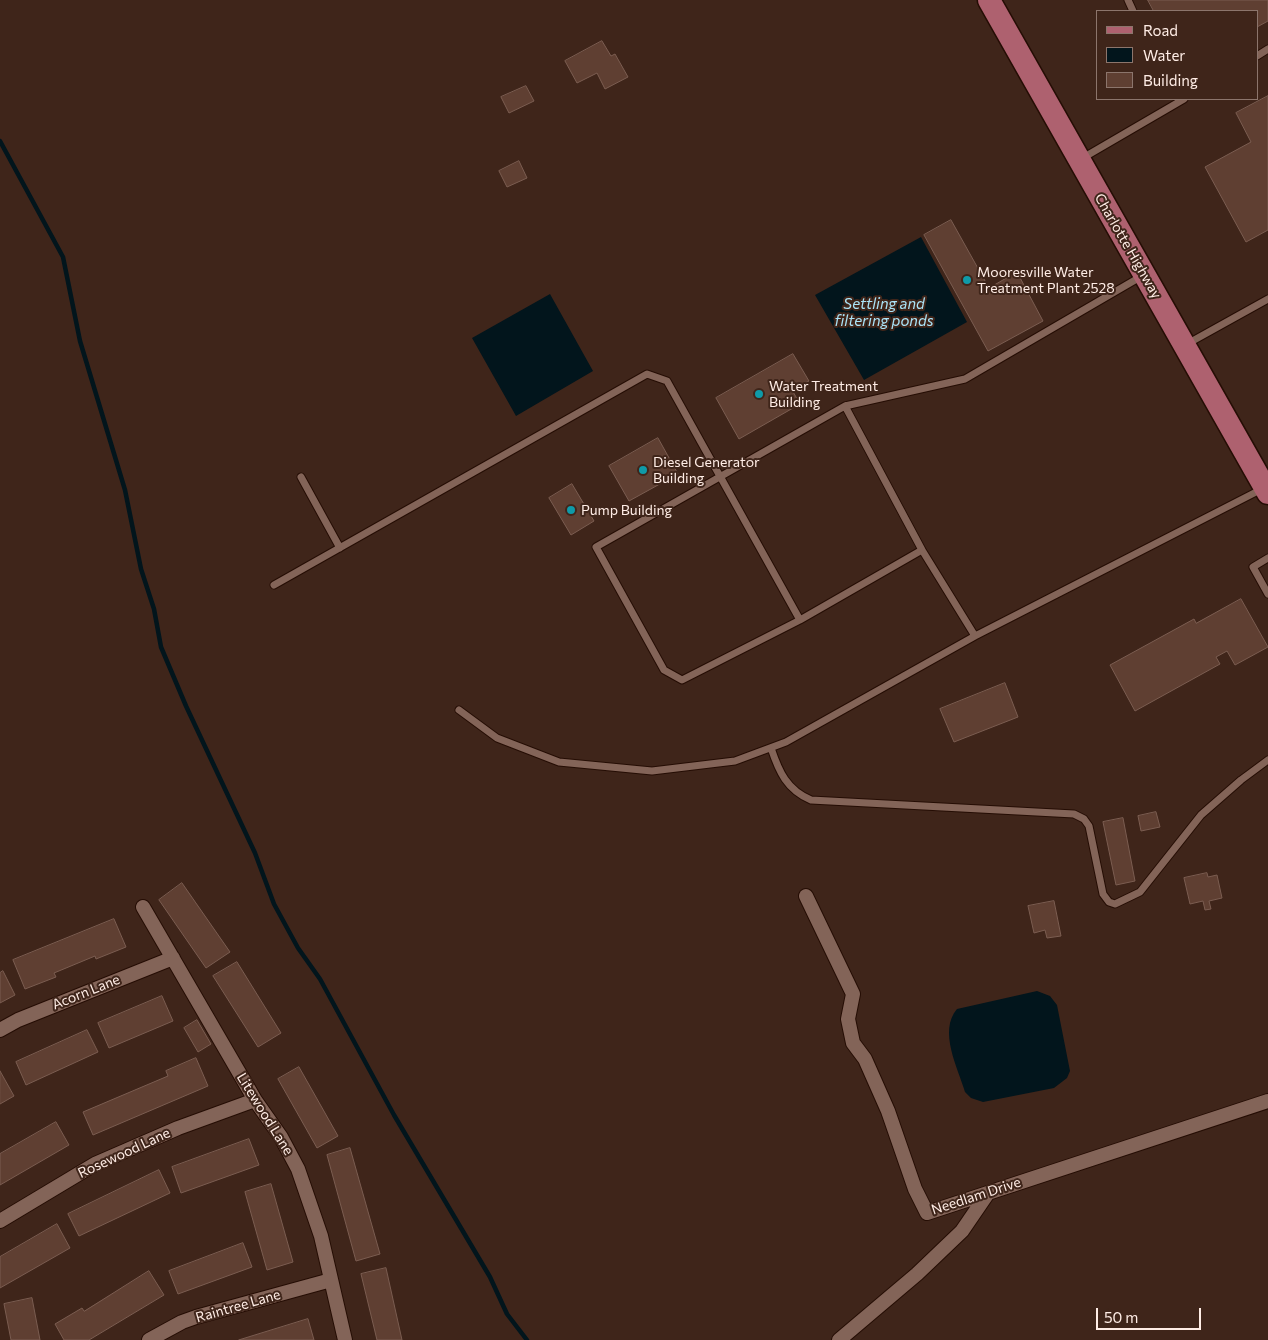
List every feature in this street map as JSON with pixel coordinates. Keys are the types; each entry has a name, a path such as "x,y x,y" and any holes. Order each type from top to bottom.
{"main road":[{"name":"Charlotte Highway","path":"989,0 1267,490"}],"street":[{"name":"Needlam Drive","path":"806,896 853,994 848,1019 853,1043 865,1059 888,1111 915,1189 927,1214 1268,1102"},
{"name":"Litewood Lane","path":"143,907 255,1100 281,1137 298,1169 310,1200 345,1340"},
{"name":"Acorn Lane","path":"0,1030 18,1020 173,958"},
{"name":"Rosewood Lane","path":"0,1220 95,1164 178,1128 255,1100"},
{"path":"839,1340 917,1274 962,1231 988,1193"},
{"name":"Raintree Lane","path":"149,1340 182,1322 331,1280"}],"lane":[{"path":"1080,160 1182,100"},
{"path":"922,550 800,620 682,680 664,670 596,547 845,406 965,379 1144,274"},
{"path":"1184,346 1268,299"},
{"path":"274,585 647,374 667,381 800,620"},
{"path":"845,406 922,550 976,636"},
{"path":"301,477 340,548"},
{"path":"459,710 497,738 558,762 652,771 735,761 786,742 976,636 1267,490"},
{"path":"1268,558 1252,567 1268,594"},
{"path":"771,748 787,784 798,795 811,800 1074,814 1084,819 1089,826 1103,894 1108,902 1115,904 1140,892 1201,815 1241,780 1268,760"}],"water":[{"name":"Settling and filtering ponds","path":"921,237 967,322 864,380 815,295"},
{"path":"550,294 593,371 516,416 472,338"},
{"path":"1037,991 1050,996 1057,1005 1070,1071 1067,1078 1054,1088 983,1102 971,1098 965,1092 954,1061 949,1039 949,1028 957,1009"}],"building":[{"path":"1148,0 1268,0 1268,21 1258,26 1258,10 1153,10"},
{"path":"602,41 611,56 615,54 628,77 605,89 597,73 577,83 565,61"},
{"path":"526,86 534,101 509,113 501,97"},
{"path":"1268,96 1268,230 1246,242 1205,167 1251,142 1236,113"},
{"path":"519,161 527,178 507,187 499,171"},
{"name":"Mooresville Water Treatment Plant 2528","path":"951,220 989,288 1017,272 1043,321 988,351 924,235"},
{"name":"Water Treatment Building","path":"793,354 809,381 792,390 800,404 739,439 716,398"},
{"name":"Diesel Generator Building","path":"658,438 678,474 629,501 609,466"},
{"name":"Pump Building","path":"572,484 594,521 571,535 549,498"},
{"path":"1241,599 1268,647 1235,665 1227,651 1216,657 1220,664 1135,711 1110,665 1194,619 1196,623"},
{"path":"1005,683 1018,717 954,742 940,709"},
{"path":"1156,812 1160,827 1141,831 1138,816"},
{"path":"1123,818 1135,881 1116,885 1103,822"},
{"path":"1207,873 1208,877 1217,875 1222,898 1209,901 1211,909 1205,910 1203,901 1190,904 1184,878"},
{"path":"182,883 230,952 206,968 159,900"},
{"path":"1054,901 1061,936 1047,938 1045,930 1034,933 1028,906"},
{"path":"114,919 126,947 96,959 95,956 54,973 56,977 25,989 13,960"},
{"path":"237,962 281,1033 258,1047 213,976"},
{"path":"3,971 15,995 0,1003 0,973"},
{"path":"162,996 173,1021 109,1048 98,1023"},
{"path":"197,1020 211,1044 198,1052 184,1028"},
{"path":"87,1030 98,1052 26,1085 16,1062"},
{"path":"196,1058 208,1086 93,1135 83,1112 168,1076 166,1071"},
{"path":"299,1067 338,1136 317,1148 278,1079"},
{"path":"0,1071 14,1096 0,1104"},
{"path":"56,1122 69,1145 0,1185 0,1154"},
{"path":"249,1139 259,1165 181,1193 172,1167"},
{"path":"350,1148 380,1254 356,1261 327,1155"},
{"path":"159,1170 170,1193 79,1236 68,1214"},
{"path":"271,1184 293,1262 267,1270 245,1192"},
{"path":"57,1224 70,1248 0,1288 0,1257"},
{"path":"243,1243 252,1267 178,1294 169,1271"},
{"path":"386,1268 402,1340 377,1340 361,1274"},
{"path":"149,1271 164,1295 89,1340 64,1340 55,1324 82,1308 84,1311"},
{"path":"32,1298 40,1340 11,1340 4,1304"},
{"path":"308,1319 314,1340 239,1340"}],"waterway":[{"path":"0,141 63,257 80,341 125,490 141,569 154,609 161,647 186,706 255,853 274,904 298,948 320,979 394,1115 490,1277 507,1314 527,1340"}],"place":[{"name":"Mooresville Water Treatment Plant 2528","path":"967,280"},
{"name":"Water Treatment Building","path":"759,394"},
{"name":"Diesel Generator Building","path":"643,470"},
{"name":"Pump Building","path":"571,510"}]}
